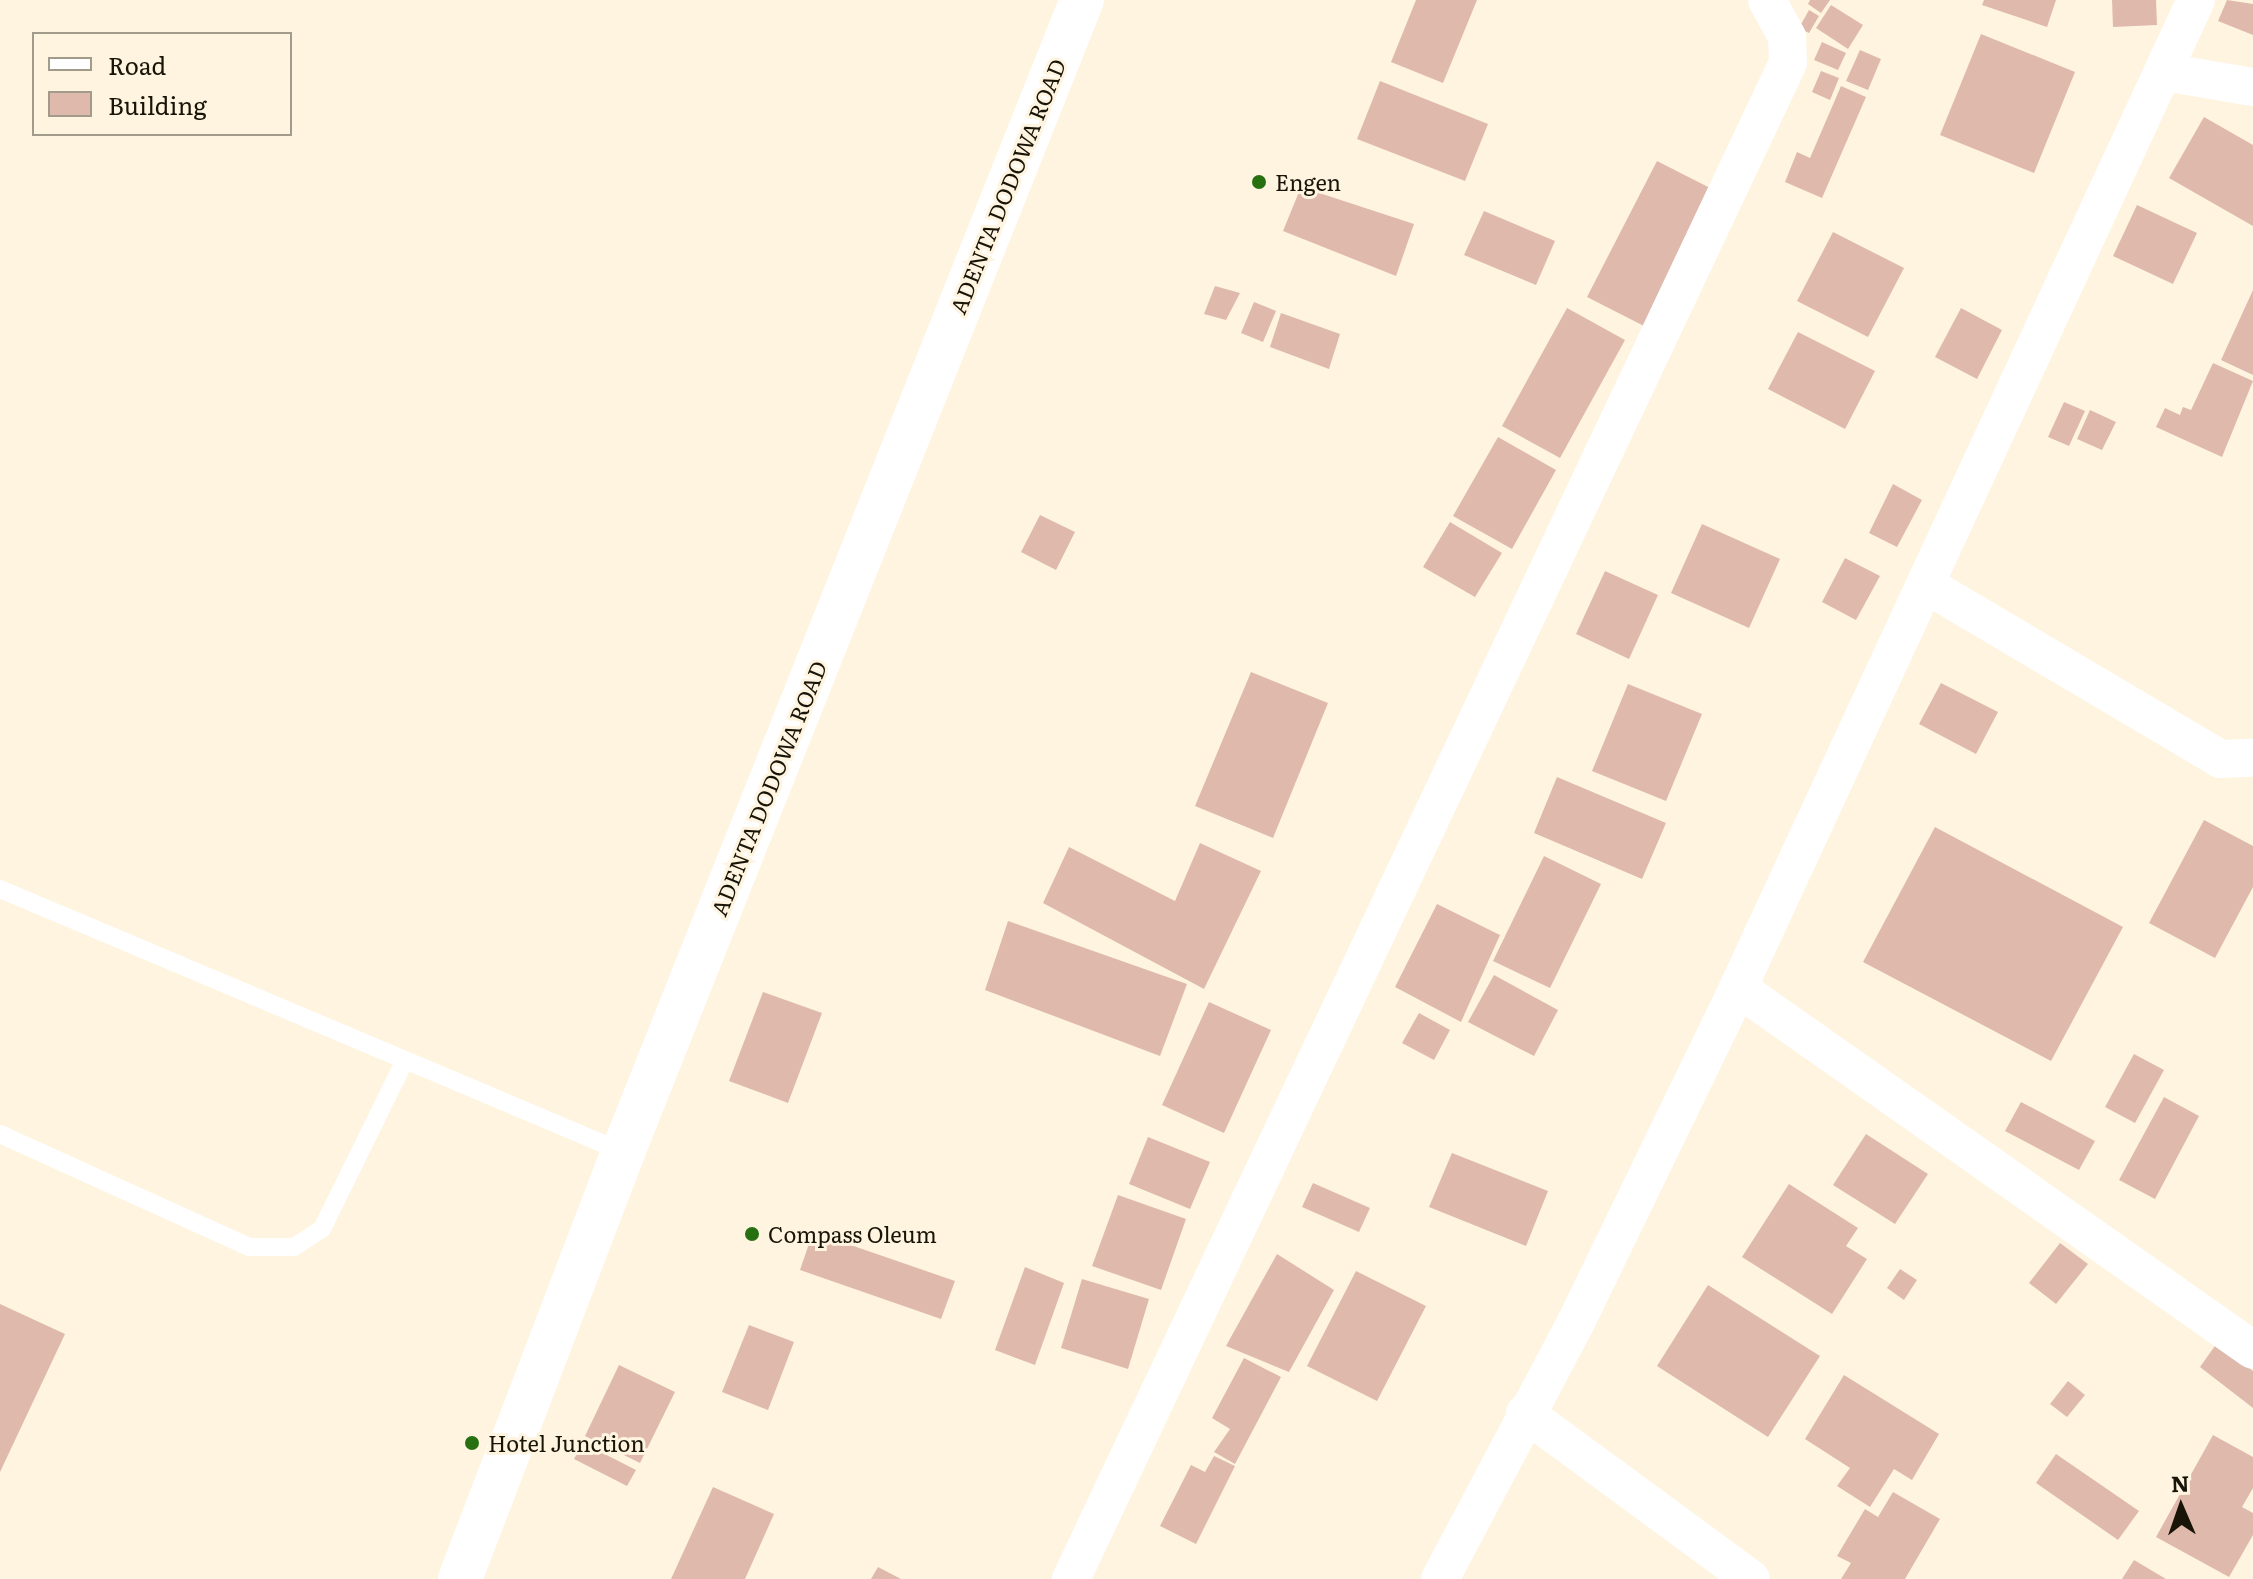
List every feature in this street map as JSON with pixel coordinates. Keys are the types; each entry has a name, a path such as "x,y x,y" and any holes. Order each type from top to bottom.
{"main road":[{"name":"ADENTA DODOWA ROAD","path":"460,1579 623,1152 1082,0"}],"street":[{"path":"1071,1579 1788,63 1787,37 1767,0"},
{"path":"1440,1579 1525,1413 1577,1320 1738,988 1928,586 2196,0"},
{"path":"2164,72 2253,87"},
{"path":"1928,586 2220,759 2253,758"},
{"path":"1738,988 2253,1350"},
{"path":"1525,1413 1751,1579"}],"lane":[{"path":"0,889 623,1152"},
{"path":"0,1134 249,1247 294,1247 322,1229 405,1060"}],"building":[{"path":"1416,0 1477,0 1443,83 1391,62"},
{"path":"1810,0 1830,0 1821,13 1808,4"},
{"path":"1984,0 2056,0 2047,27 1982,5"},
{"path":"2112,0 2156,0 2157,25 2113,27"},
{"path":"2227,0 2253,4 2253,35 2218,21"},
{"path":"1831,5 1863,25 1848,49 1816,28"},
{"path":"1809,10 1819,16 1809,33 1799,28"},
{"path":"1981,34 2075,72 2034,173 1940,135"},
{"path":"1822,42 1846,53 1838,70 1814,60"},
{"path":"1860,50 1881,59 1868,90 1846,81"},
{"path":"1821,71 1839,78 1830,100 1812,92"},
{"path":"1380,81 1488,124 1465,181 1357,139"},
{"path":"1841,86 1866,97 1822,198 1785,182 1797,152 1810,158"},
{"path":"2204,117 2253,145 2253,226 2169,178"},
{"path":"1657,161 1714,190 1644,326 1587,297"},
{"path":"1301,187 1414,224 1396,276 1283,231"},
{"path":"2137,205 2197,233 2173,284 2113,256"},
{"path":"1484,211 1555,241 1536,285 1464,255"},
{"path":"1833,232 1904,268 1868,337 1797,301"},
{"path":"1215,286 1240,293 1226,320 1204,314"},
{"path":"2253,290 2253,375 2221,360"},
{"path":"1254,302 1276,311 1263,342 1241,333"},
{"path":"1567,308 1625,340 1560,458 1502,426"},
{"path":"1961,308 2002,330 1977,379 1935,357"},
{"path":"1281,313 1340,334 1329,369 1270,347"},
{"path":"1798,332 1875,371 1845,429 1768,389"},
{"path":"2213,363 2253,381 2222,457 2156,427 2165,408 2180,415 2183,407 2191,410"},
{"path":"2064,402 2085,411 2069,446 2048,437"},
{"path":"2090,410 2116,422 2102,450 2077,439"},
{"path":"1498,437 1556,470 1512,549 1453,516"},
{"path":"1893,484 1922,500 1897,547 1869,533"},
{"path":"1040,515 1075,532 1056,570 1021,552"},
{"path":"1450,522 1502,553 1475,597 1423,567"},
{"path":"1702,524 1780,559 1749,628 1671,593"},
{"path":"1845,558 1880,576 1856,620 1822,602"},
{"path":"1605,571 1658,595 1629,659 1576,634"},
{"path":"1251,672 1328,703 1273,838 1195,806"},
{"path":"1941,683 1998,712 1976,754 1919,724"},
{"path":"1628,684 1702,714 1666,801 1592,771"},
{"path":"1557,777 1666,823 1642,879 1534,833"},
{"path":"2204,820 2253,846 2253,887 2215,958 2149,923"},
{"path":"1935,827 2123,927 2051,1061 1863,962"},
{"path":"1200,843 1261,871 1204,989 1043,903 1069,847 1175,901"},
{"path":"1544,856 1601,884 1550,988 1493,961"},
{"path":"1437,904 1500,935 1461,1022 1395,987"},
{"path":"1008,921 1187,984 1160,1056 985,990"},
{"path":"1494,975 1558,1010 1534,1056 1468,1022"},
{"path":"763,992 822,1013 788,1103 729,1081"},
{"path":"1209,1002 1271,1030 1224,1133 1162,1105"},
{"path":"1419,1013 1450,1030 1434,1060 1402,1043"},
{"path":"2134,1054 2164,1070 2135,1123 2105,1107"},
{"path":"2164,1097 2199,1116 2155,1199 2119,1180"},
{"path":"2021,1102 2095,1141 2079,1170 2005,1131"},
{"path":"1866,1134 1928,1174 1895,1224 1833,1185"},
{"path":"1148,1137 1210,1162 1190,1209 1129,1184"},
{"path":"1452,1153 1548,1191 1526,1246 1429,1207"},
{"path":"1313,1183 1370,1208 1359,1232 1302,1207"},
{"path":"1789,1184 1858,1228 1846,1246 1867,1259 1832,1314 1742,1257"},
{"path":"1118,1195 1186,1219 1161,1290 1092,1266"},
{"path":"813,1232 955,1281 941,1319 800,1270"},
{"path":"2060,1243 2088,1264 2056,1304 2029,1283"},
{"path":"1277,1254 1334,1290 1289,1372 1226,1346"},
{"path":"1025,1267 1064,1283 1035,1365 995,1350"},
{"path":"1900,1269 1917,1280 1904,1300 1887,1288"},
{"path":"1356,1271 1426,1306 1377,1401 1307,1366"},
{"path":"1082,1279 1149,1299 1128,1369 1061,1348"},
{"path":"1708,1285 1820,1356 1768,1437 1657,1366"},
{"path":"0,1304 65,1334 0,1472"},
{"path":"749,1325 794,1342 768,1410 722,1392"},
{"path":"2217,1343 2253,1371 2253,1408 2200,1367"},
{"path":"1244,1358 1281,1377 1235,1464 1214,1452 1230,1429 1212,1418"},
{"path":"619,1365 675,1392 640,1463 585,1436"},
{"path":"1844,1375 1939,1434 1912,1480 1894,1469 1870,1507 1837,1486 1850,1468 1805,1439"},
{"path":"2068,1381 2085,1395 2067,1417 2050,1404"},
{"path":"2213,1435 2253,1457 2253,1488 2242,1507 2253,1513 2253,1535 2229,1577 2156,1537"},
{"path":"583,1443 636,1470 627,1486 574,1459"},
{"path":"2056,1454 2139,1511 2118,1540 2036,1483"},
{"path":"1214,1456 1235,1466 1196,1544 1160,1526 1191,1465 1205,1472"},
{"path":"713,1487 774,1514 745,1579 671,1579"},
{"path":"1893,1492 1940,1519 1905,1579 1841,1579 1851,1563 1837,1556 1865,1509 1878,1517"},
{"path":"2134,1560 2166,1579 2122,1579"},
{"path":"878,1567 901,1579 871,1579"}],"place":[{"name":"Engen","path":"1259,182"},
{"name":"Compass Oleum","path":"752,1234"},
{"name":"Hotel Junction","path":"472,1443"}]}
